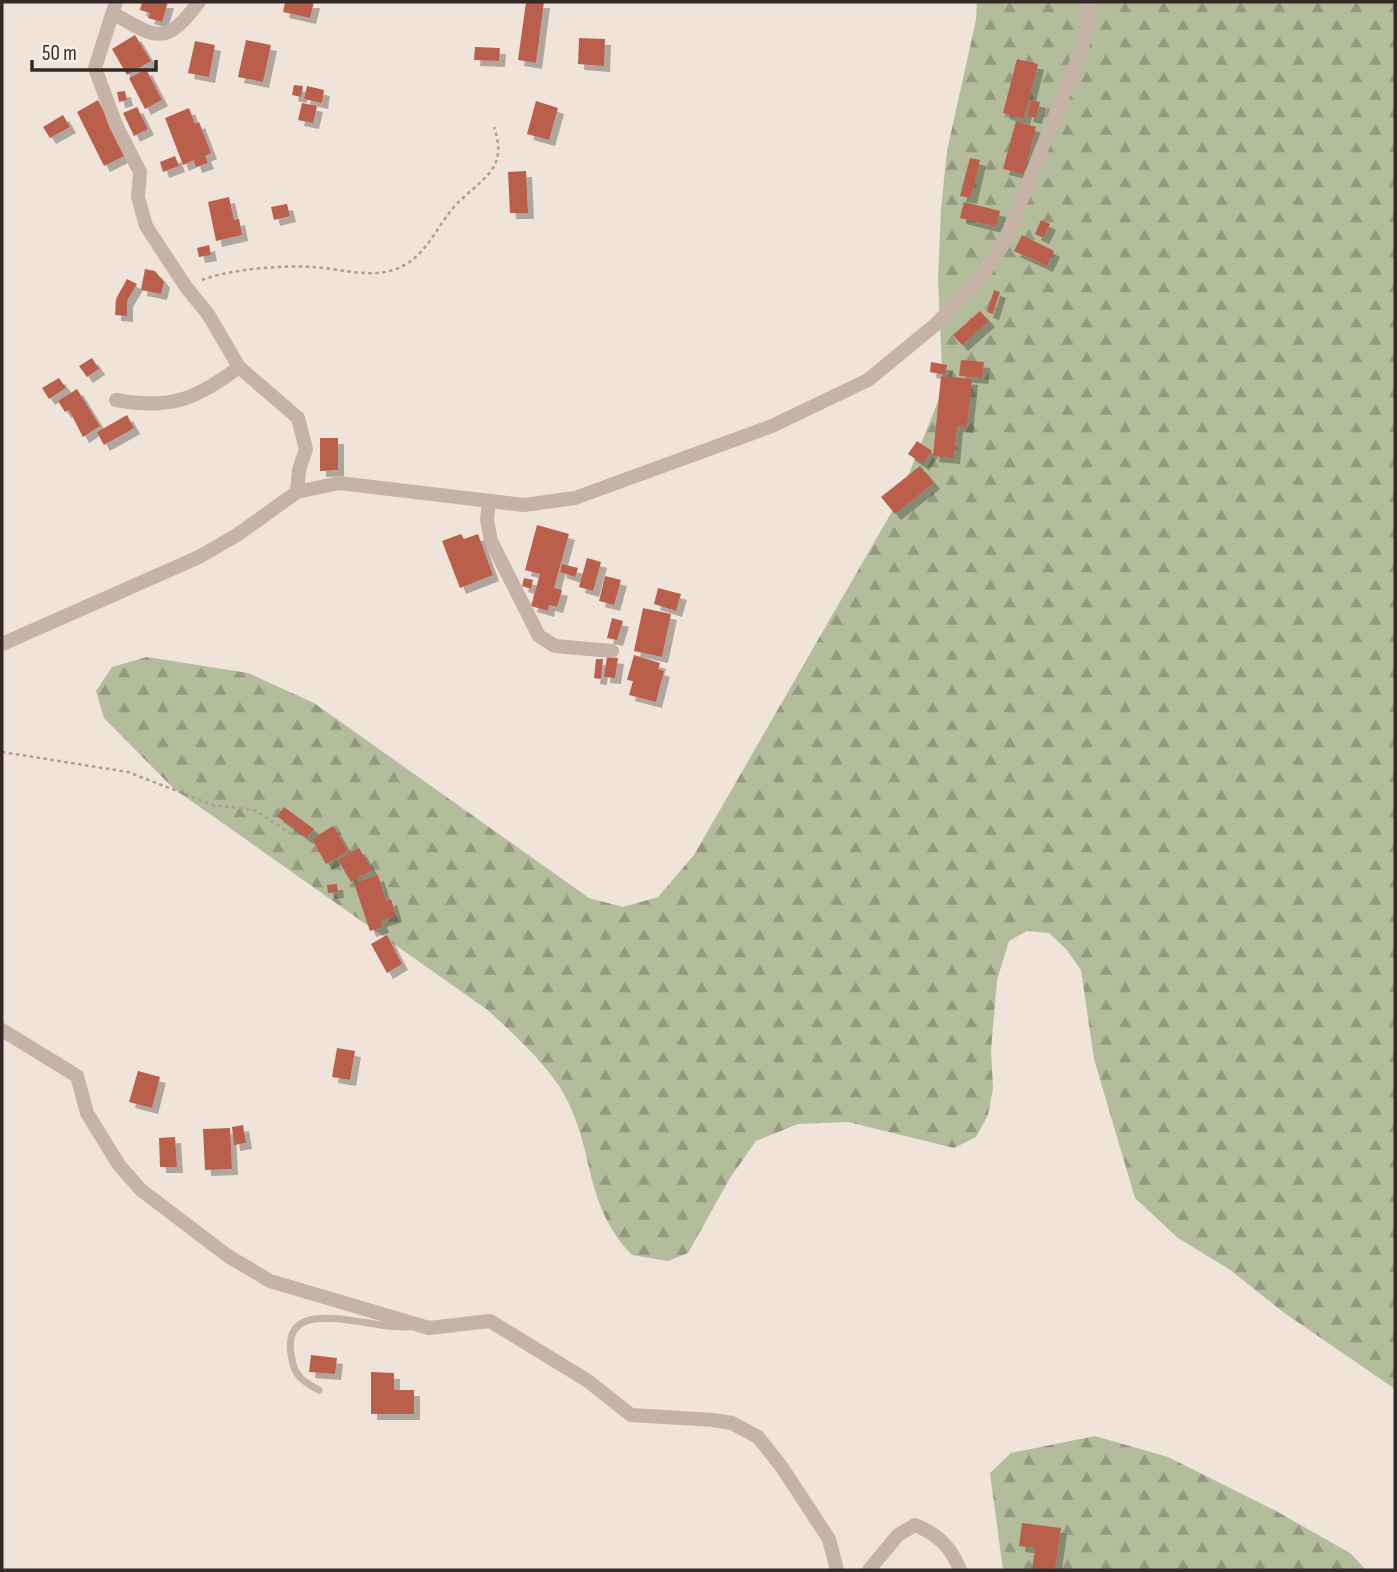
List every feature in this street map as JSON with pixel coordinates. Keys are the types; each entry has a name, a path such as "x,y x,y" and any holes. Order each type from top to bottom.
{"street":[{"path":"199,2 178,28 170,33 156,34 138,28 115,8 100,43 96,74 116,125 140,172 138,197 146,226 186,287 208,314 239,367 298,418 306,449 299,470 298,492"},
{"path":"2,644 199,557 237,535 298,492 339,484 407,489 524,505 575,498 772,426 868,380 926,332 983,275 1009,231 1080,53 1089,21 1087,2"},
{"path":"117,400 160,405 210,388 239,367"},
{"path":"489,502 487,520 491,541 540,636 555,646 612,651"},
{"path":"2,1030 77,1076 87,1114 119,1165 141,1190 228,1256 270,1281 417,1325 440,1328 474,1321 489,1321 578,1374 631,1415 722,1422 758,1437 781,1466 829,1539 837,1570"},
{"path":"869,1570 898,1535 915,1525 937,1536 949,1546 960,1570"}],"lane":[{"path":"319,1390 298,1375 293,1364 293,1339 297,1327 307,1321 327,1317 398,1328 417,1325"}],"path":[{"path":"186,287 208,278 280,267 313,267 363,274 389,271 404,265 419,255 445,216 493,169 500,144 494,127"},
{"path":"2,752 128,772 214,805 255,810 291,834"}],"green space":[{"path":"977,2 1395,2 1395,1389 1283,1312 1229,1269 1178,1238 1135,1198 1094,1059 1081,970 1066,949 1049,933 1027,931 1009,941 997,980 991,1051 993,1088 988,1115 976,1137 954,1148 848,1122 798,1124 756,1141 730,1178 688,1253 668,1261 632,1255 617,1236 598,1200 569,1104 544,1066 522,1043 489,1011 173,788 104,718 96,691 112,667 147,657 248,673 314,703 589,898 623,907 658,897 694,855 898,501 943,389 938,279 941,209 947,151 976,20"},
{"path":"1095,1436 1168,1457 1276,1511 1350,1553 1366,1570 1003,1570 990,1473 1011,1453"}],"building":[{"path":"142,2 168,2 162,22 148,18 150,13 140,10"},
{"path":"285,2 314,2 310,18 283,12"},
{"path":"526,2 544,2 536,63 518,60"},
{"path":"135,35 151,61 127,75 112,49"},
{"path":"579,38 605,39 604,66 578,64"},
{"path":"246,40 271,45 263,82 238,77"},
{"path":"195,41 215,45 209,77 188,73"},
{"path":"475,47 500,48 499,61 474,60"},
{"path":"1017,59 1038,64 1024,119 1003,113"},
{"path":"146,69 162,100 145,109 129,78"},
{"path":"294,85 303,86 301,97 292,95"},
{"path":"307,86 324,90 322,103 304,99"},
{"path":"125,91 127,100 119,102 117,92"},
{"path":"98,100 126,155 104,166 77,112"},
{"path":"1031,100 1040,102 1036,118 1027,116"},
{"path":"536,101 558,108 549,140 527,134"},
{"path":"302,103 317,106 313,123 298,120"},
{"path":"137,107 148,129 134,136 123,113"},
{"path":"189,108 195,124 199,122 211,153 205,156 208,163 196,167 194,160 183,165 165,118"},
{"path":"63,115 70,127 50,138 43,127"},
{"path":"1016,121 1036,127 1024,174 1003,169"},
{"path":"175,156 179,166 163,172 160,162"},
{"path":"970,158 980,160 971,198 960,196"},
{"path":"526,171 528,213 510,213 508,172"},
{"path":"229,197 234,220 239,219 242,235 216,241 208,202"},
{"path":"964,202 1000,211 996,227 960,218"},
{"path":"287,204 290,216 274,220 271,207"},
{"path":"1041,220 1050,224 1043,238 1035,234"},
{"path":"1022,235 1054,251 1047,266 1014,251"},
{"path":"209,245 211,255 199,257 197,248"},
{"path":"145,269 155,271 164,282 161,294 141,290"},
{"path":"127,279 137,284 127,301 127,316 115,315 116,299"},
{"path":"994,290 1000,292 993,314 987,312"},
{"path":"980,311 989,321 962,345 953,335"},
{"path":"92,358 99,369 87,377 79,366"},
{"path":"961,360 984,362 982,378 959,376"},
{"path":"931,362 947,365 945,375 930,372"},
{"path":"941,376 972,379 967,427 957,426 954,458 933,456"},
{"path":"59,378 66,388 49,399 42,388"},
{"path":"77,389 100,426 83,437 69,410 65,412 58,401"},
{"path":"127,415 134,428 104,445 97,432"},
{"path":"320,438 338,438 338,470 320,471"},
{"path":"917,441 932,451 923,464 908,454"},
{"path":"920,466 934,483 895,514 881,497"},
{"path":"537,525 569,534 554,588 562,590 557,607 549,605 548,611 531,606 540,574 525,570"},
{"path":"461,534 464,539 478,534 493,575 460,588 442,541"},
{"path":"587,558 601,562 593,591 579,587"},
{"path":"562,564 578,568 575,577 560,572"},
{"path":"605,576 621,580 614,605 599,601"},
{"path":"524,578 533,580 531,589 522,586"},
{"path":"658,588 681,594 676,611 654,604"},
{"path":"643,608 671,614 662,657 634,651"},
{"path":"612,618 623,621 617,640 607,638"},
{"path":"634,655 660,663 658,669 664,671 656,702 629,695 633,681 627,680"},
{"path":"607,657 618,658 615,678 604,677"},
{"path":"596,659 603,659 601,679 594,678"},
{"path":"284,807 314,829 307,838 277,816"},
{"path":"333,826 348,851 326,864 312,839"},
{"path":"359,848 372,870 351,882 338,860"},
{"path":"378,875 386,901 391,899 396,916 381,921 383,927 370,931 354,883"},
{"path":"337,884 338,892 328,893 327,885"},
{"path":"387,935 402,964 387,973 371,944"},
{"path":"337,1048 355,1051 350,1080 332,1077"},
{"path":"138,1071 160,1077 152,1108 129,1102"},
{"path":"243,1125 246,1143 234,1145 232,1127"},
{"path":"230,1128 232,1169 205,1170 203,1129"},
{"path":"175,1137 177,1167 160,1167 159,1138"},
{"path":"311,1355 337,1358 335,1374 309,1372"},
{"path":"371,1372 394,1373 394,1390 414,1390 414,1414 371,1414"},
{"path":"1022,1523 1061,1528 1055,1570 1032,1570 1035,1548 1019,1546"}]}
